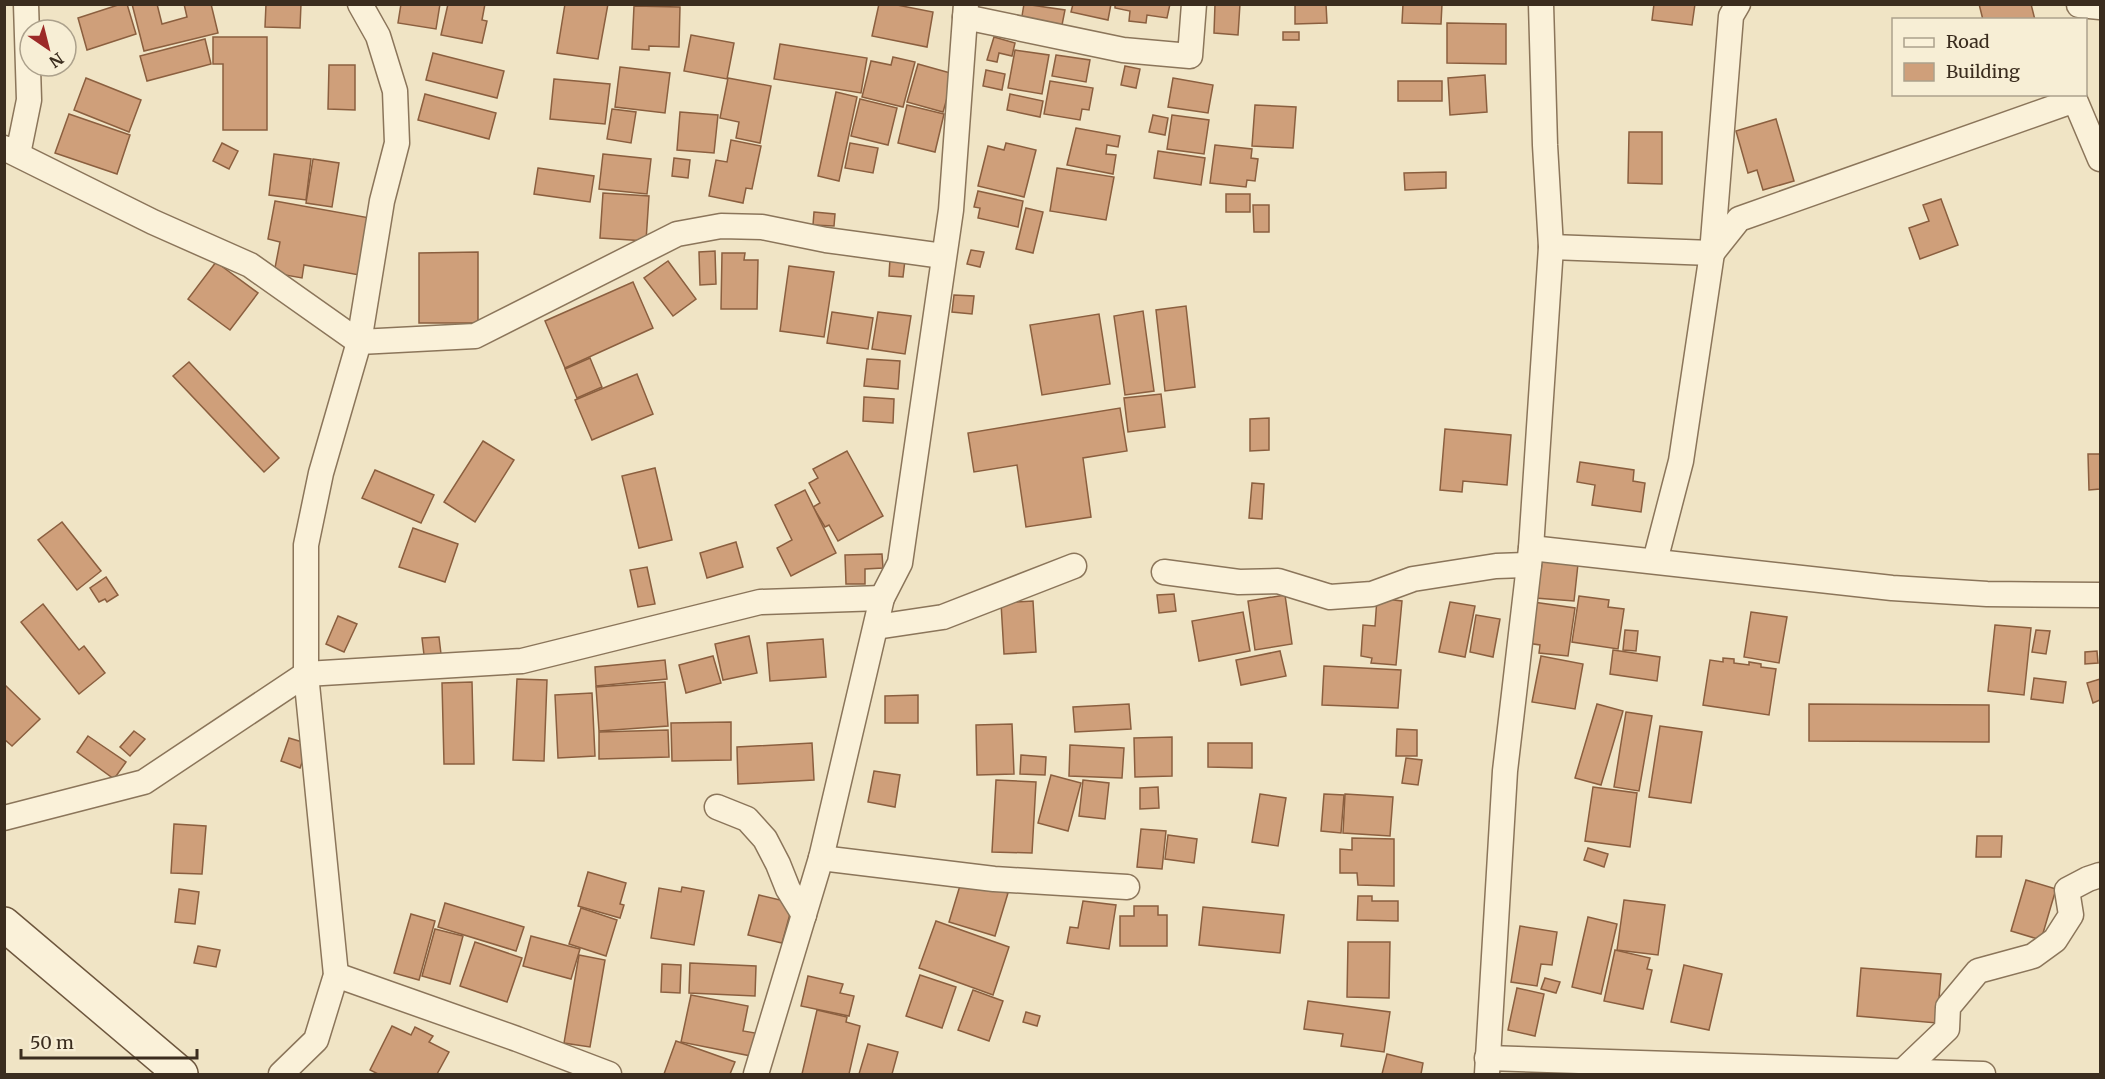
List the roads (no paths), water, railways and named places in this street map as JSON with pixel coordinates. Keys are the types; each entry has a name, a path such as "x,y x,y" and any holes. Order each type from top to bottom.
{"street":[{"path":"26,4 29,100 11,151 153,222 250,265 359,342 474,336 677,234 721,226 762,227 826,240 944,256"},
{"path":"281,1074 316,1040 336,975 306,675 306,545 321,473 359,342 382,201 397,143 395,91 378,36 360,4"},
{"path":"756,1074 821,858 882,598 900,562 951,210 966,11 1123,50 1190,56 1194,4"},
{"path":"1541,4 1545,146 1551,247 1530,557 1505,771 1487,1066 1983,1074"},
{"path":"1655,561 1681,461 1712,253 1731,16 1738,4"},
{"path":"2079,4 2100,7"},
{"path":"1712,253 1739,219 2075,100 2100,159"},
{"path":"1551,247 1712,253"},
{"path":"1164,572 1239,582 1278,581 1330,597 1372,594 1413,579 1496,566 1530,557 1655,561 1892,588 1987,594 2100,595"},
{"path":"876,627 943,617 1074,566"},
{"path":"4,818 144,782 306,675 522,661 760,602 882,598"},
{"path":"717,807 747,819 765,840 788,889 804,915"},
{"path":"821,858 994,879 1127,887"},
{"path":"1903,1071 1947,1029 1948,1006 1978,971 2033,956 2055,940 2071,915 2067,890 2100,875"},
{"path":"4,924 181,1074"},
{"path":"336,975 609,1074"}]}
